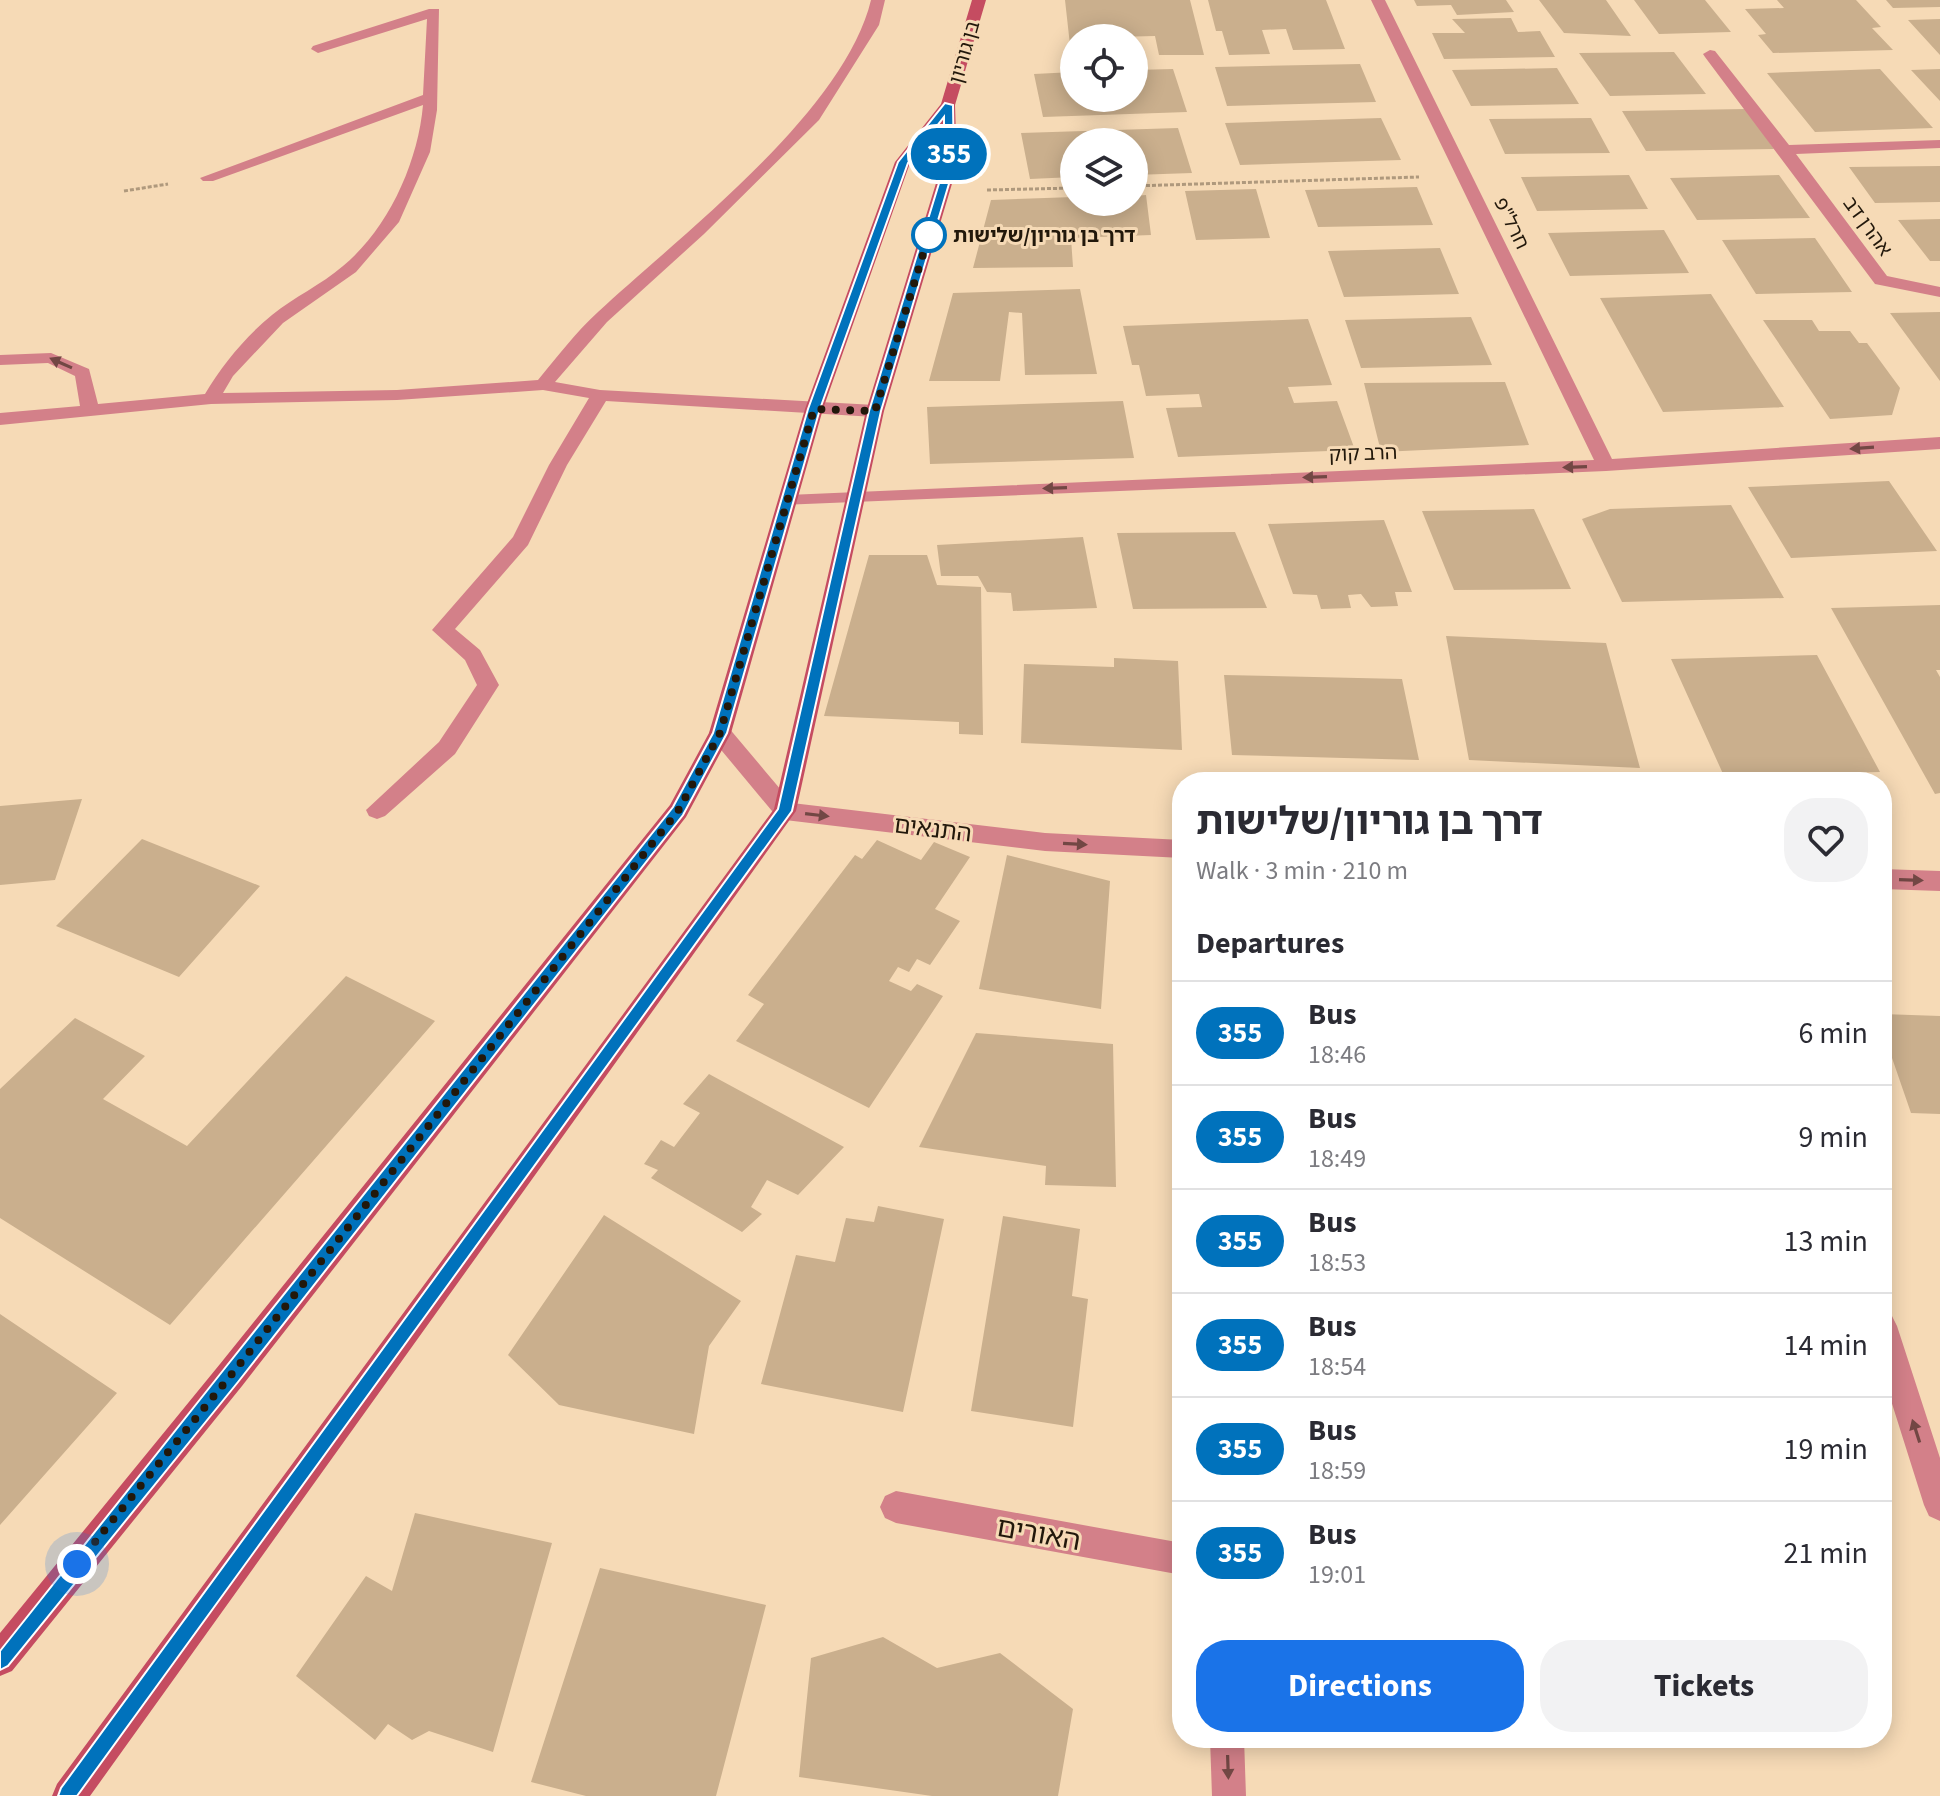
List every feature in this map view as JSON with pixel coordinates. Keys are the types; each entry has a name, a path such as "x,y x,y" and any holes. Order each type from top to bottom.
{"main road":[{"name":"בן גוריון","path":"69,1796 785,811 875,411 949,167 948,105 979,0"},
{"name":"בן גוריון","path":"0,1659 241,1363 678,811 720,733 814,409 903,162 948,105"}],"street":[{"path":"543,385 601,318 718,212 814,117 872,25 878,0"},
{"name":"חרל\"פ","path":"1378,0 1606,465"},
{"path":"211,399 226,373 277,319 350,269 391,222 422,152 430,98 434,12 318,49"},
{"name":"אהרן דב","path":"1710,54 1881,280 1940,292"},
{"path":"208,178 430,98"},
{"path":"1785,150 1940,144"},
{"path":"0,360 51,358 83,373 90,411"},
{"path":"0,419 211,399 397,395 543,385 600,395 875,411"},
{"path":"377,810 447,748 488,685 473,655 442,630 521,540 558,465 600,395"},
{"name":"הרב קוק","path":"788,501 1606,465 1940,443"},
{"path":"720,733 785,811"},
{"name":"התנאים","path":"785,811 1045,842 1172,848"},
{"path":"1892,879 1940,881"},
{"path":"1892,1357 1940,1505"},
{"name":"האורים","path":"896,1507 1172,1557"},
{"path":"1227,1748 1229,1796"}],"path":[{"path":"1148,186 1464,176"},
{"path":"943,189 1060,188"}],"building":[{"path":"1065,0 1190,0 1204,55 1159,55 1155,36 1148,36 1148,24 1068,24"},
{"path":"1208,0 1326,0 1345,49 1293,50 1286,29 1262,30 1270,54 1229,55 1222,31 1216,31"},
{"path":"1414,0 1506,0 1514,12 1457,15 1451,5 1417,6"},
{"path":"1539,0 1606,0 1631,36 1564,33"},
{"path":"1634,0 1705,0 1731,32 1659,34"},
{"path":"1777,0 1856,0 1881,27 1872,28 1893,50 1773,53 1758,35 1766,34 1745,9 1784,8"},
{"path":"1886,0 1940,0 1940,7 1893,8"},
{"path":"1511,18 1518,32 1540,31 1555,57 1444,59 1432,33 1465,33 1452,19"},
{"path":"1940,19 1940,55 1908,20"},
{"path":"1674,52 1706,94 1610,96 1579,53"},
{"path":"1360,64 1376,102 1227,106 1215,67"},
{"path":"1557,68 1579,104 1471,106 1452,70"},
{"path":"1173,69 1187,112 1043,117 1034,74 1060,73 1060,112 1148,112 1148,70"},
{"path":"1880,69 1933,128 1815,132 1767,73"},
{"path":"1940,69 1940,101 1911,70"},
{"path":"1746,109 1774,149 1646,151 1622,111"},
{"path":"1381,118 1401,160 1240,165 1225,123"},
{"path":"1591,118 1610,153 1505,154 1489,119"},
{"path":"1178,128 1192,173 1148,175 1148,129"},
{"path":"1060,132 1060,178 1030,179 1021,133"},
{"path":"1940,166 1940,202 1875,203 1849,167"},
{"path":"1629,175 1648,209 1537,211 1521,177"},
{"path":"1779,175 1810,218 1697,220 1670,178"},
{"path":"1417,187 1433,225 1318,227 1305,190"},
{"path":"1256,189 1270,238 1196,240 1185,191"},
{"path":"1060,198 1060,216 1148,216 1148,211 1151,235 1071,238 1073,267 973,268 991,200"},
{"path":"1940,219 1940,261 1930,261 1898,220"},
{"path":"1664,230 1689,273 1570,276 1548,233"},
{"path":"1815,238 1852,292 1756,294 1722,240"},
{"path":"1440,248 1459,294 1344,297 1328,251"},
{"path":"1080,289 1097,374 1025,375 1022,313 1009,312 1000,381 929,381 953,293"},
{"path":"1711,294 1784,407 1663,412 1600,298"},
{"path":"1940,312 1940,381 1890,313"},
{"path":"1471,317 1492,365 1361,368 1345,320"},
{"path":"1308,319 1332,385 1288,387 1294,403 1337,401 1355,450 1178,457 1166,408 1202,407 1199,394 1146,396 1139,365 1132,365 1123,326"},
{"path":"1763,320 1812,320 1819,331 1850,331 1859,343 1867,343 1900,388 1892,415 1830,419"},
{"path":"1505,382 1529,445 1381,452 1364,383"},
{"path":"1123,401 1134,458 930,464 927,407"},
{"path":"1889,481 1937,551 1791,558 1748,487"},
{"path":"1731,505 1784,598 1622,602 1582,519 1610,509"},
{"path":"1534,509 1571,589 1454,590 1422,511"},
{"path":"1384,520 1412,592 1395,592 1398,606 1371,607 1361,594 1348,595 1351,608 1321,609 1317,595 1293,594 1268,524"},
{"path":"1235,532 1267,608 1133,609 1117,533"},
{"path":"1083,537 1097,608 1013,611 1011,593 987,592 978,576 941,576 937,545"},
{"path":"869,555 927,555 937,585 981,587 983,735 959,734 959,722 824,716"},
{"path":"1940,605 1940,670 1936,670 1940,677 1940,793 1935,794 1831,608"},
{"path":"1446,636 1606,643 1640,768 1469,760"},
{"path":"1817,655 1880,772 1722,772 1671,659"},
{"path":"1114,658 1178,661 1182,750 1021,743 1024,664 1114,667"},
{"path":"1224,675 1402,679 1419,760 1232,755"},
{"path":"82,799 55,880 0,885 0,806"},
{"path":"142,839 260,886 179,977 56,926"},
{"path":"877,840 921,860 934,842 970,857 935,909 960,921 930,965 917,959 909,972 898,967 889,981 911,991 917,984 943,996 869,1108 736,1041 764,1004 748,995 855,855 862,859"},
{"path":"1007,855 1110,881 1101,1009 979,989"},
{"path":"346,976 435,1021 170,1325 0,1218 0,1089 75,1018 145,1056 103,1099 187,1146"},
{"path":"1892,1014 1940,1016 1940,1114 1911,1113 1892,1058"},
{"path":"976,1033 1113,1044 1116,1187 1045,1185 1046,1166 919,1147"},
{"path":"709,1074 844,1147 798,1195 767,1180 751,1207 762,1214 742,1232 651,1178 658,1170 644,1164 661,1140 674,1147 700,1113 683,1104"},
{"path":"878,1206 944,1219 903,1412 761,1384 796,1255 835,1262 846,1218 874,1222"},
{"path":"604,1215 741,1301 709,1346 694,1434 559,1405 508,1355"},
{"path":"1003,1216 1080,1229 1072,1296 1088,1299 1073,1427 971,1411"},
{"path":"0,1314 117,1393 0,1525"},
{"path":"415,1513 552,1543 493,1752 429,1731 412,1740 388,1724 375,1740 296,1676 366,1576 392,1591"},
{"path":"600,1568 766,1605 716,1796 586,1796 531,1782"},
{"path":"883,1637 937,1668 1000,1653 1073,1709 1058,1796 932,1796 799,1777 811,1658"}],"bus line":[{"name":"355","path":"0,1659 231,1375 678,811 720,733 814,409 903,162 948,105 949,167 875,411 785,811 69,1796"}],"place":[{"name":"דרך בן גוריון/שלישות","path":"929,235"}],"route":[{"path":"77,1564 231,1375 678,811 720,733 814,409 875,411 929,235"}]}
